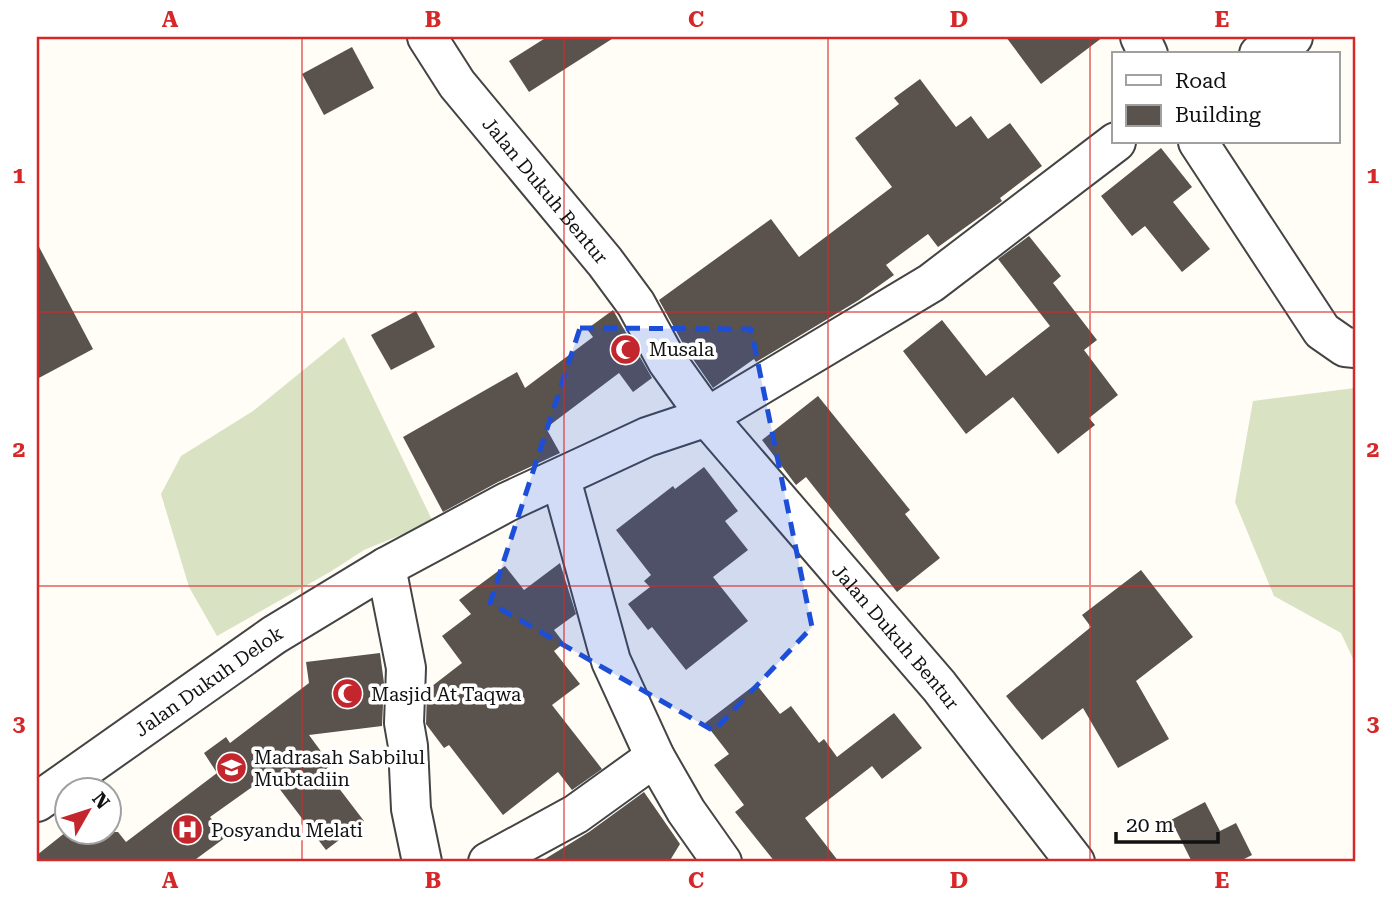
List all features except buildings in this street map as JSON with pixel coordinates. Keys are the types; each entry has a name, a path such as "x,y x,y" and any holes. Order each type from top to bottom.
{"street":[{"name":"Jalan Dukuh Bentur","path":"427,37 457,84 605,262 636,304 667,361 707,417 939,685 1075,862"},
{"path":"1263,52 1293,37"},
{"path":"707,417 931,283 1113,144"},
{"path":"1199,144 1322,331 1345,347 1355,348"},
{"name":"Jalan Dukuh Delok","path":"37,803 274,635 386,567 507,502 647,437 707,417"},
{"path":"561,479 611,661 655,757 686,811 722,862"},
{"path":"386,567 407,668 404,723 408,746 411,809 422,862"},
{"path":"488,862 576,814 655,757"}],"highlighted area":[{"path":"580,328 751,329 812,627 714,731 490,603"}],"green space":[{"path":"344,337 433,522 364,550 217,636 189,587 161,494 181,456 253,411"},
{"path":"1355,388 1355,663 1341,633 1274,596 1235,502 1253,401"}],"place":[{"name":"Musala","path":"626,349"},
{"name":"Masjid At Taqwa","path":"348,694"},
{"name":"Madrasah Sabbilul Mubtadiin","path":"231,768"},
{"name":"Posyandu Melati","path":"188,830"}]}
